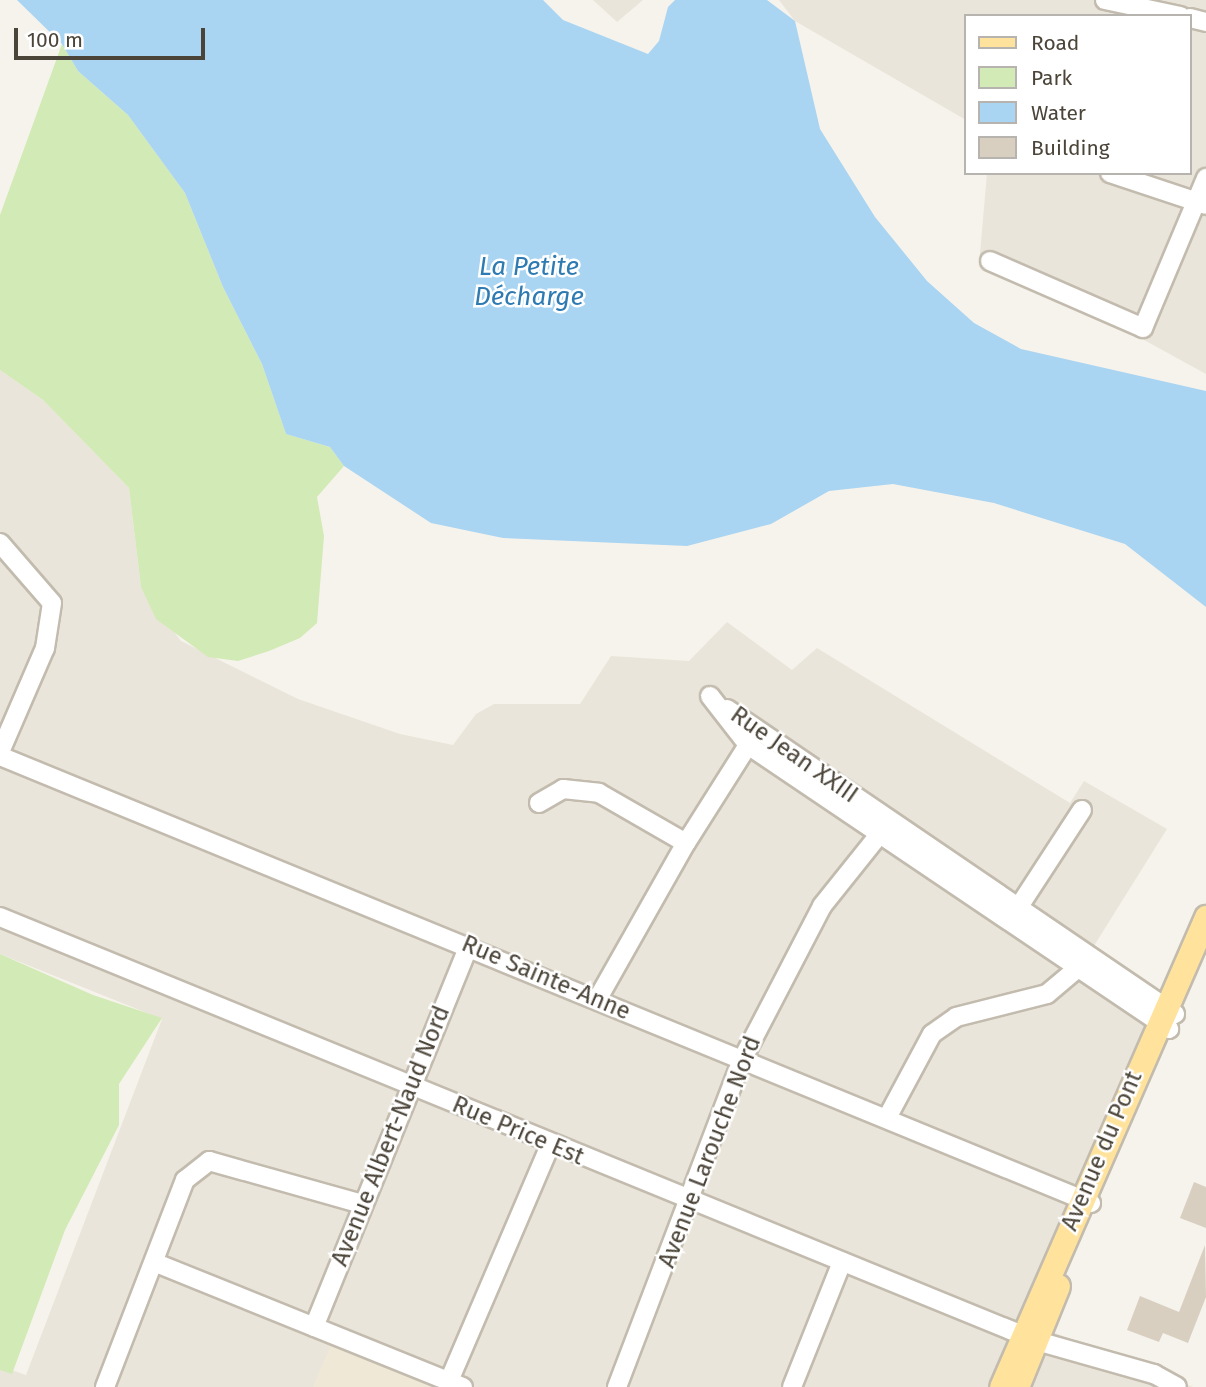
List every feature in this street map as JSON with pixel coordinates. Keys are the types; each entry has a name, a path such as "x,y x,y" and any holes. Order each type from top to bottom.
{"main road":[{"name":"Avenue du Pont","path":"1001,1387 1029,1337 1167,1018 1206,917"},
{"name":"Avenue du Pont","path":"1167,1018 1206,944"},
{"name":"Avenue du Pont","path":"1017,1387 1029,1337"}],"street":[{"path":"1105,0 1173,9"},
{"path":"1116,175 1201,204"},
{"path":"990,261 1143,328 1201,204 1206,178"},
{"path":"0,543 52,603 45,648 0,754"},
{"name":"Rue Jean XXIII","path":"1167,1018 1018,908 885,829 748,746 710,696 885,829 1077,969 1167,1018"},
{"path":"597,1000 686,843 748,746"},
{"name":"Rue Sainte-Anne","path":"0,754 742,1060 888,1116 1086,1201"},
{"path":"539,803 563,789 599,793 686,843"},
{"path":"1018,908 1082,810"},
{"name":"Avenue Larouche Nord","path":"617,1387 692,1200 742,1060 822,906 885,829"},
{"name":"Rue Price Est","path":"0,917 550,1145 1029,1337 1154,1374 1177,1387"},
{"name":"Avenue Albert-Naud Nord","path":"314,1327 409,1085 468,945"},
{"path":"888,1116 932,1034 957,1017 1047,994 1077,969"},
{"path":"156,1264 456,1384 550,1145"},
{"path":"105,1387 156,1264 185,1180 209,1161 362,1204"},
{"path":"792,1387 842,1262"}],"shaded area":[{"path":"593,0 643,0 617,22"},
{"path":"779,0 1206,0 1206,374 1135,335 979,265 987,175 1192,175 1192,14 964,14 964,119 795,21"},
{"path":"0,370 43,400 129,488 141,587 181,641 298,699 400,734 453,745 476,714 494,704 580,704 611,656 689,661 727,622 792,670 817,648 1070,803 1084,781 1167,829 1077,973 1149,1020 1027,1322 1193,1387 0,1387 0,1366 26,1375 162,1019 0,954"},
{"path":"331,1345 434,1387 313,1387"}],"green space":[{"path":"62,44 78,71 128,115 185,193 223,287 262,364 286,434 330,447 344,466 317,497 324,536 317,623 300,638 238,661 208,657 156,619 141,587 129,488 43,400 0,370 0,215"},
{"path":"0,954 93,995 162,1018 119,1084 119,1125 65,1230 12,1374 0,1370"}],"water":[{"name":"La Petite Décharge","path":"17,0 543,0 563,20 648,54 659,41 668,7 675,0 767,0 795,21 820,129 875,217 927,281 974,323 1021,349 1206,391 1206,607 1125,544 994,503 893,484 829,491 771,524 687,546 503,538 431,523 344,466 330,447 286,434 262,364 223,287 185,193 128,115 78,71 62,44"}],"building":[{"path":"1194,1182 1206,1187 1206,1228 1180,1218"},
{"path":"1205,1245 1206,1297 1188,1343 1163,1333 1159,1342 1127,1330 1140,1296 1179,1312"}]}
